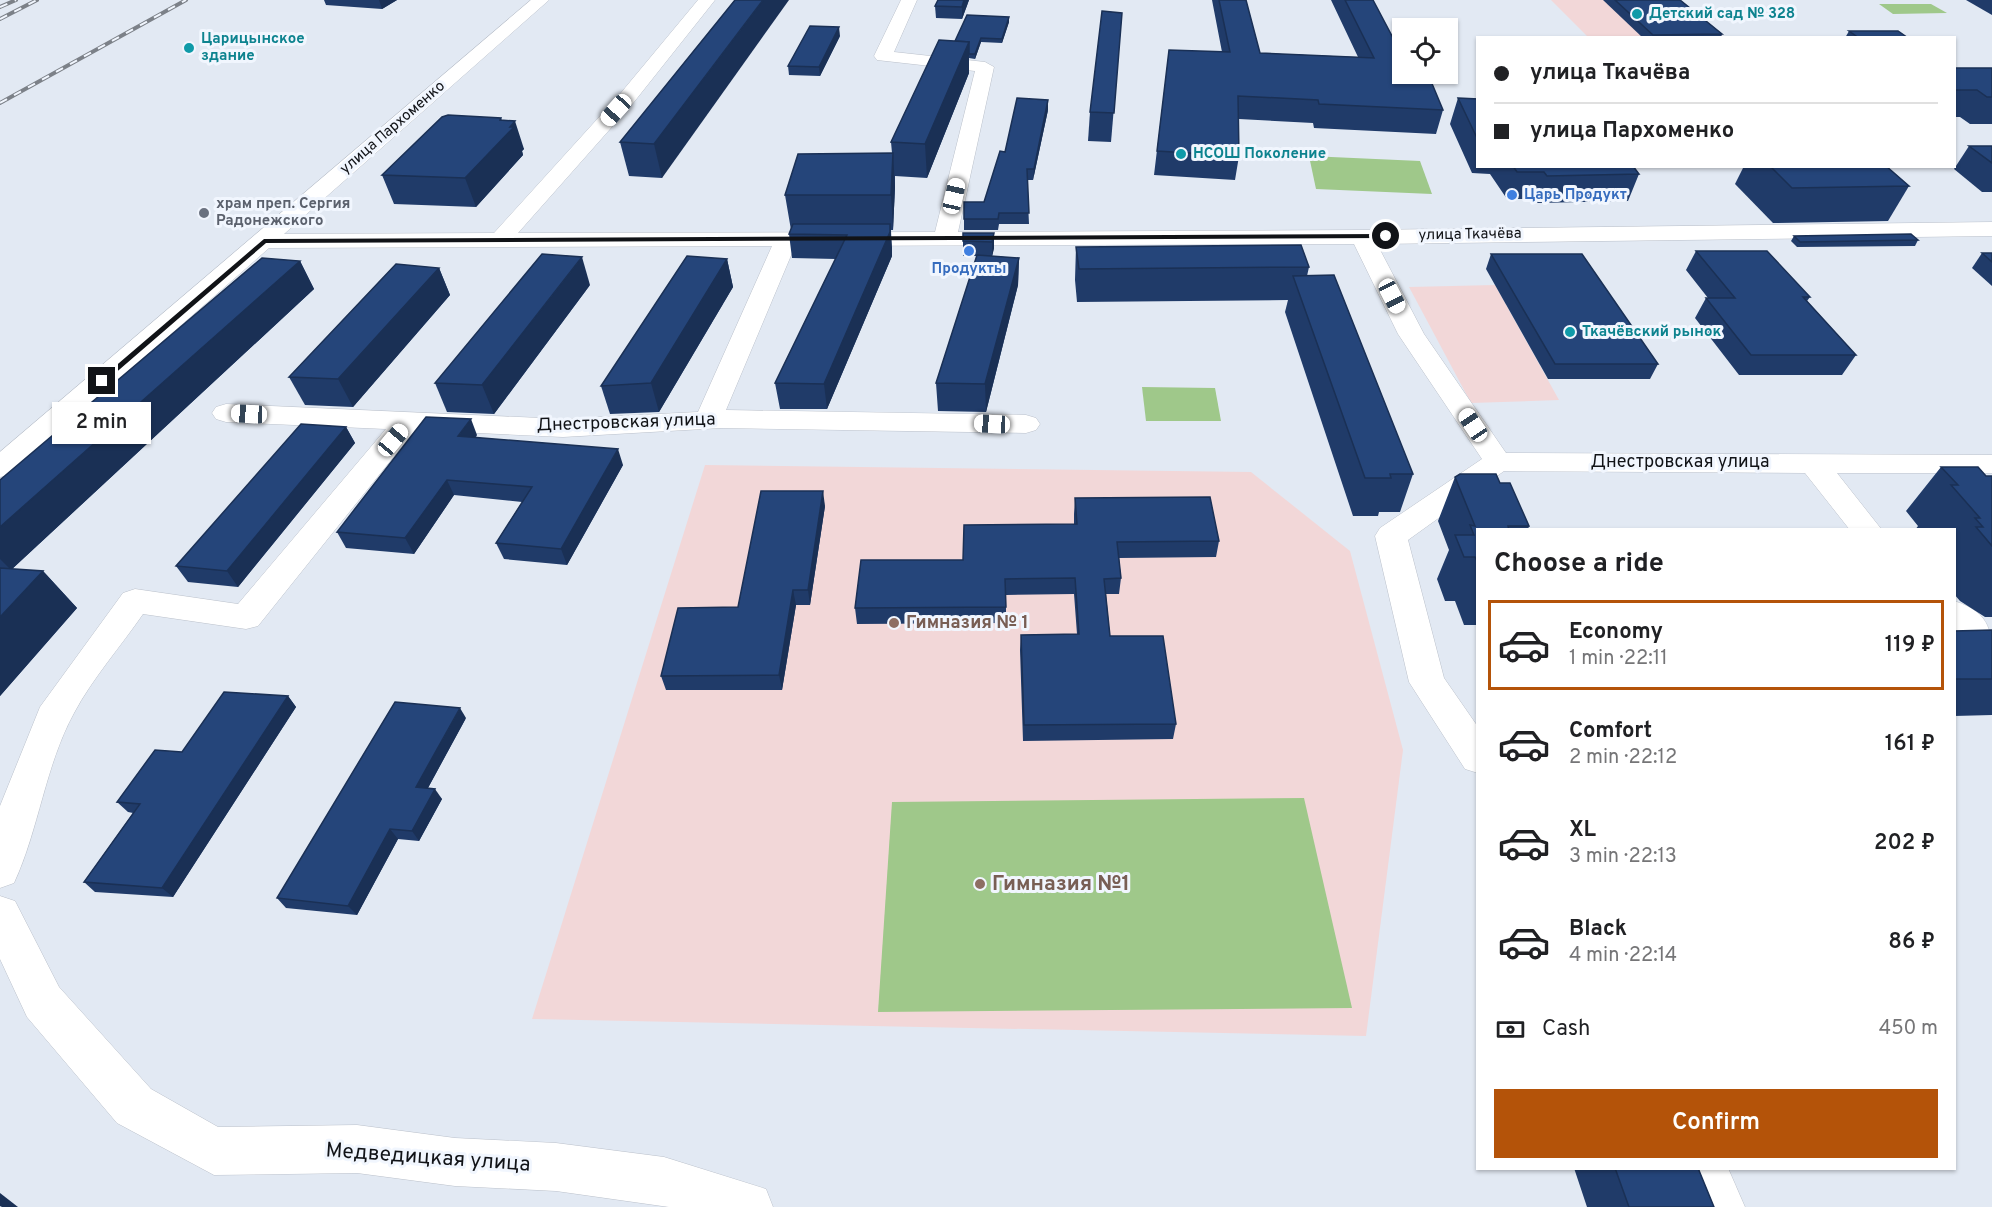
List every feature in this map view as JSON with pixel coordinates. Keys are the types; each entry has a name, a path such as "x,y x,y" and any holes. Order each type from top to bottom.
{"street":[{"name":"улица Пархоменко","path":"0,468 541,0"},
{"path":"501,239 627,98 707,0"},
{"path":"909,0 884,56 985,67 945,237"},
{"name":"улица Ткачёва","path":"264,241 787,237 1362,237 1992,229"},
{"path":"708,421 787,237"},
{"path":"1362,237 1411,334 1498,462 1391,536 1427,682 1476,755"},
{"name":"Днестровская улица","path":"226,413 563,428 721,419 1026,424"},
{"path":"0,870 18,809 58,707 135,601 246,617 407,422"},
{"name":"Днестровская улица","path":"1498,462 1992,464"},
{"path":"1813,463 1865,528"},
{"path":"1941,464 1963,489"},
{"path":"1956,614 1963,618 1992,654"},
{"name":"Медведицкая улица","path":"0,915 43,1002 134,1106 214,1151 357,1149 455,1162 556,1167 664,1181 748,1207"},
{"path":"1704,1170 1720,1207"}],"shaded area":[{"path":"1551,0 1679,0 1723,36 1587,36"},
{"path":"1495,285 1559,400 1471,403 1409,287"},
{"name":"Гимназия №1","path":"705,465 1251,472 1350,551 1403,750 1366,1036 532,1019"}],"green space":[{"path":"1879,4 1931,4 1947,13 1893,14"},
{"path":"1309,156 1420,161 1432,194 1316,189"},
{"path":"1142,387 1215,388 1221,421 1146,421"},
{"path":"1304,798 1352,1008 878,1012 892,802"}],"building":[{"path":"735,0 763,0 654,144 620,142"},
{"path":"938,0 964,0 962,7 935,6"},
{"path":"1219,0 1246,0 1260,53 1374,58 1345,0 1373,0 1392,36 1392,84 1432,84 1443,110 1319,104 1318,100 1238,96 1239,156 1157,151 1169,50 1230,52"},
{"path":"1615,0 1680,0 1722,34 1653,35"},
{"path":"1102,11 1122,13 1114,113 1090,112"},
{"path":"967,15 1009,17 1002,39 981,38 975,54 969,54 969,42 955,41"},
{"path":"810,26 839,27 819,67 788,66"},
{"path":"1849,31 1898,31 1905,36 1856,36"},
{"path":"939,40 969,42 925,144 891,142"},
{"path":"1956,68 1992,68 1992,97 1987,97 1977,90 1956,90"},
{"path":"1017,98 1048,100 1034,169 1027,169 1029,213 999,213 998,219 964,219 964,202 984,202 1000,151 1005,152"},
{"path":"1458,98 1476,99 1476,136"},
{"path":"448,115 515,121 510,127 514,127 465,178 382,175 442,117"},
{"path":"1969,146 1992,146 1992,163"},
{"path":"893,153 891,195 785,195 798,154"},
{"path":"1514,168 1634,168 1639,174 1547,176 1544,172 1517,172"},
{"path":"1772,168 1888,168 1909,186 1792,188"},
{"path":"793,224 890,224 890,232 824,384 775,383 847,235 789,234"},
{"path":"963,233 994,233 992,242 963,241"},
{"path":"1911,234 1918,240 1800,242 1794,236"},
{"path":"1301,245 1309,267 1079,269 1076,247"},
{"path":"1696,251 1767,251 1810,297 1803,297 1856,355 1751,355 1706,298 1735,298"},
{"path":"1982,253 1992,253 1992,262"},
{"path":"542,254 582,257 482,385 435,383"},
{"name":"Ткачёвский рынок","path":"1491,254 1582,254 1658,364 1555,364"},
{"path":"977,255 1019,258 985,384 936,383"},
{"path":"687,256 727,259 651,383 601,386"},
{"path":"262,258 300,261 0,527 0,480"},
{"path":"396,264 439,268 338,379 289,377"},
{"path":"1334,275 1413,474 1390,474 1391,478 1365,478 1293,276"},
{"path":"426,417 471,419 458,436 618,449 561,549 496,543 532,487 447,480 405,538 337,532"},
{"path":"301,424 346,427 227,571 176,566"},
{"path":"1941,467 1978,467 1986,476 1992,476 1992,546 1976,527 1983,527 1975,518 1980,518 1951,485 1958,485"},
{"path":"1460,474 1496,474 1500,483 1510,483 1529,526 1476,528 1476,559 1475,557 1464,557 1455,535 1474,535 1470,525 1475,526 1455,477"},
{"path":"761,491 823,491 808,590 793,590 779,675 661,676 678,608 738,607"},
{"name":"Гимназия № 1","path":"1210,497 1219,541 1117,542 1121,578 1104,579 1110,636 1163,636 1176,724 1024,725 1021,635 1079,634 1075,578 1005,579 1006,607 855,608 861,560 963,560 964,525 1077,524 1075,498"},
{"path":"0,568 43,571 0,617"},
{"path":"1992,630 1992,679 1956,679 1956,631"},
{"path":"224,692 288,696 162,888 84,882 140,804 117,802 155,750 182,752"},
{"path":"395,702 460,708 416,787 435,789 412,831 390,829 348,906 277,898"},
{"path":"1616,1170 1699,1170 1714,1207 1629,1207"}],"railway":[{"path":"0,7 16,0"},
{"path":"0,19 37,0"},
{"path":"0,103 186,0"}],"place":[{"name":"Детский сад № 328","path":"1637,14"},
{"name":"Царицынское здание","path":"189,48"},
{"name":"НСОШ Поколение","path":"1181,154"},
{"name":"Царь Продукт","path":"1512,195"},
{"name":"храм преп. Сергия Радонежского","path":"204,213"},
{"name":"Продукты","path":"969,251"},
{"name":"Ткачёвский рынок","path":"1570,332"},
{"name":"Гимназия № 1","path":"894,623"},
{"name":"Гимназия №1","path":"980,884"}],"route":[{"path":"102,381 264,241 1386,236"}]}
